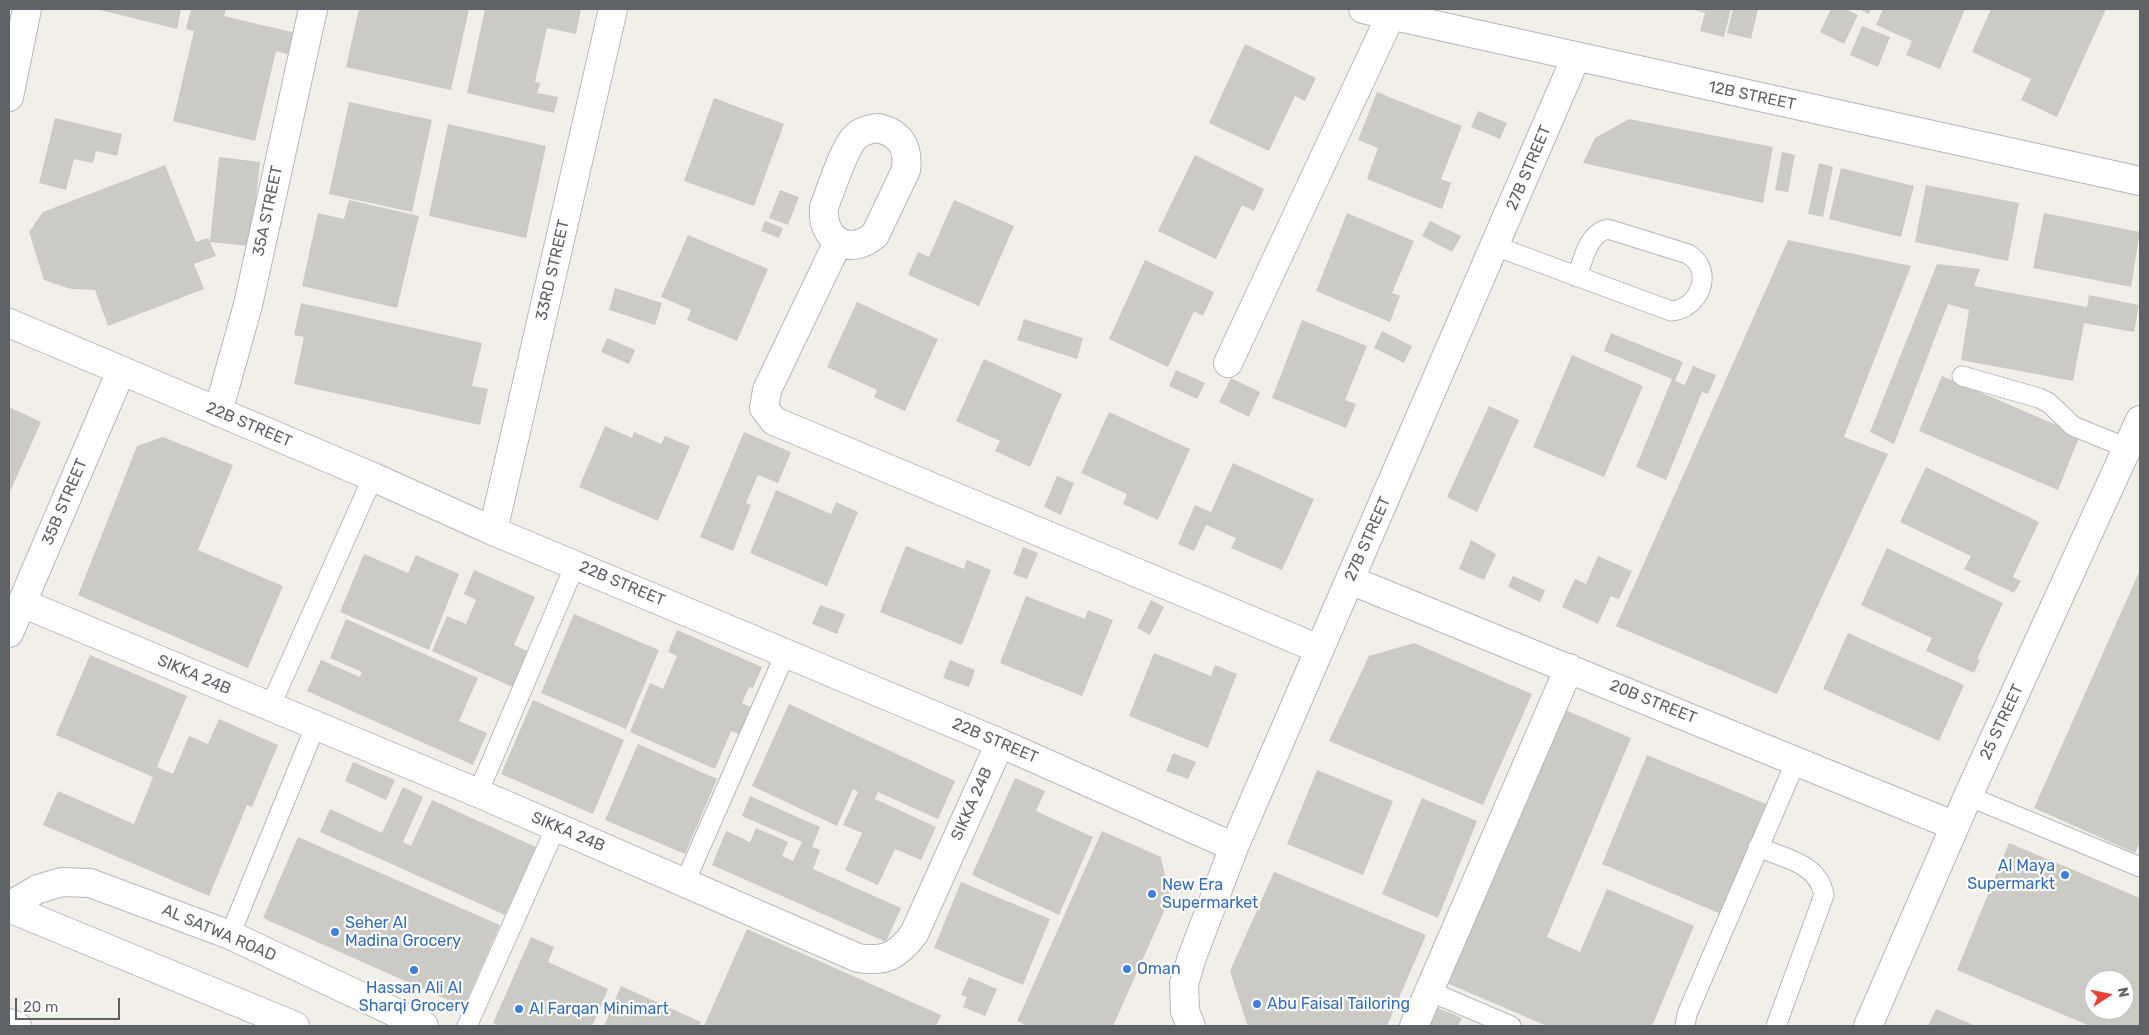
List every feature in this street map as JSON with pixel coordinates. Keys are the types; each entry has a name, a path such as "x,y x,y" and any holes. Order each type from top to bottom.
{"street":[{"path":"9,97 27,9"},
{"name":"35A STREET","path":"218,412 248,305 313,9"},
{"name":"33RD STREET","path":"493,531 613,9"},
{"name":"12B STREET","path":"1363,9 2140,181"},
{"path":"1228,362 1391,15"},
{"name":"27B STREET","path":"1191,1026 1185,1011 1184,984 1234,847 1576,57"},
{"path":"838,242 767,390 764,408 774,421 1319,649"},
{"name":"22B STREET","path":"9,323 372,477 493,531 1000,743 1234,847"},
{"name":"35B STREET","path":"9,634 120,371"},
{"name":"25 STREET","path":"1868,1026 1968,796 2140,420"},
{"name":"20B STREET","path":"1350,580 1955,826"},
{"name":"SIKKA 24B","path":"22,603 686,882 858,958 875,960 891,957 904,947 914,934 1000,743"},
{"path":"1414,1026 1569,668"},
{"name":"AL SATWA ROAD","path":"9,907 38,889 62,882 90,883 230,935 424,1026"},
{"name":"AL SATWA ROAD","path":"9,907 295,1026"},
{"path":"9,1023 17,1026"}],"lane":[{"path":"1495,246 1671,311 1681,310 1690,306 1696,299 1703,274 1696,258 1688,254 1608,229 1596,234 1592,239 1577,276"},
{"path":"1962,376 2040,398 2049,403 2073,426 2127,448"},
{"path":"270,707 372,477"},
{"path":"478,794 575,565"},
{"path":"686,882 786,652"},
{"path":"230,935 315,727"},
{"path":"1685,1026 1687,1014 1796,760"},
{"path":"1968,796 2140,867"},
{"path":"467,1026 556,827"},
{"path":"1758,847 1806,867 1816,874 1822,884 1824,895 1776,1026"},
{"path":"1429,991 1511,1026"}],"building":[{"path":"96,9 181,9 177,29"},
{"path":"191,9 226,9 224,16 300,34 294,56 276,51 255,141 173,121 194,31 186,29"},
{"path":"359,9 469,9 451,90 346,67"},
{"path":"485,9 581,9 576,34 547,28 535,82 540,83 537,93 558,97 554,113 467,93"},
{"path":"1692,9 1731,9 1724,37 1700,31 1705,13"},
{"path":"1733,9 1758,9 1751,39 1727,33"},
{"path":"1831,9 1845,9 1858,15 1844,44 1820,32"},
{"path":"1859,9 1871,9 1869,14"},
{"path":"1883,9 1965,9 1940,69 1906,55 1912,41 1876,25"},
{"path":"1991,9 2106,9 2057,117 2021,100 2031,79 1972,52"},
{"path":"1862,26 1890,37 1878,67 1850,55"},
{"path":"1245,44 1316,78 1305,101 1295,96 1269,151 1209,123"},
{"path":"1377,92 1462,126 1441,179 1451,183 1442,209 1367,179 1378,148 1358,140"},
{"path":"714,98 784,124 754,206 684,181"},
{"path":"349,102 432,120 412,212 329,194"},
{"path":"1478,111 1507,123 1500,139 1471,127"},
{"path":"55,118 122,134 117,156 96,151 93,163 74,159 66,190 39,183"},
{"path":"1629,119 1773,147 1763,203 1583,163 1595,138"},
{"path":"448,124 546,146 526,238 429,216"},
{"path":"1782,152 1795,155 1788,192 1775,190"},
{"path":"1195,155 1264,189 1254,211 1242,205 1216,259 1158,231"},
{"path":"219,157 260,162 251,246 210,242 216,256 194,264 204,289 108,326 95,290 71,289 44,280 29,232 43,212 165,165 196,242 208,238 210,241"},
{"path":"1819,163 1833,167 1823,217 1808,214"},
{"path":"1841,168 1914,186 1901,237 1829,219"},
{"path":"1926,185 2019,203 2008,261 1915,242"},
{"path":"780,190 799,197 788,225 769,218"},
{"path":"349,200 419,216 397,308 302,286 318,213 344,219"},
{"path":"954,200 1014,226 979,306 908,275 918,252 929,257"},
{"path":"1347,213 1414,241 1392,293 1400,296 1390,322 1316,291"},
{"path":"2044,213 2140,232 2131,287 2033,268"},
{"path":"765,221 783,228 779,238 761,231"},
{"path":"1430,221 1461,236 1452,252 1422,236"},
{"path":"688,235 768,269 737,341 687,320 691,310 661,297"},
{"path":"1788,240 1911,266 1844,437 1888,454 1777,694 1616,626"},
{"path":"1145,260 1214,292 1203,316 1194,311 1168,367 1109,339"},
{"path":"1937,264 1980,269 1974,286 2087,307 2089,295 2139,305 2134,332 2084,323 2073,381 1961,360 1969,310 1948,304 1894,444 1870,432"},
{"path":"615,288 662,303 655,325 609,310"},
{"path":"857,302 938,339 905,411 874,397 877,390 827,367"},
{"path":"301,303 482,343 472,386 488,389 480,425 294,384 304,337 294,335"},
{"path":"1024,319 1083,338 1077,359 1017,340"},
{"path":"1302,320 1367,346 1345,400 1356,404 1346,428 1272,398"},
{"path":"1382,331 1412,346 1404,363 1374,348"},
{"path":"1611,333 1683,362 1675,381 1685,385 1693,366 1716,375 1708,394 1702,392 1666,480 1636,467 1672,379 1604,351"},
{"path":"607,338 635,350 629,364 601,352"},
{"path":"1572,355 1643,386 1604,477 1533,447"},
{"path":"984,359 1062,394 1030,467 995,451 1000,441 956,421"},
{"path":"1176,370 1205,383 1197,399 1169,386"},
{"path":"1942,376 2080,435 2058,490 1919,431"},
{"path":"1231,378 1260,392 1249,417 1219,402"},
{"path":"1489,406 1519,420 1477,512 1447,497"},
{"path":"9,407 41,422 9,494"},
{"path":"1109,412 1190,449 1158,520 1123,504 1127,494 1081,473"},
{"path":"605,426 632,438 634,432 661,444 665,436 690,446 658,521 579,487"},
{"path":"744,432 791,452 778,483 758,475 746,503 751,505 733,551 700,537"},
{"path":"163,437 233,465 198,550 283,586 248,668 78,595 137,446"},
{"path":"1233,463 1314,499 1282,570 1231,548 1236,538 1206,525 1194,551 1178,544 1195,505 1211,512"},
{"path":"1926,467 2039,522 2013,577 2021,581 2014,593 1964,569 1971,556 1900,522"},
{"path":"1057,476 1074,483 1061,515 1044,507"},
{"path":"776,490 831,514 836,502 858,512 827,586 750,553"},
{"path":"1471,540 1496,554 1484,580 1459,569"},
{"path":"906,546 964,569 967,560 991,570 962,645 880,612"},
{"path":"1023,547 1038,553 1027,579 1013,574"},
{"path":"1887,548 2003,603 1977,659 1980,660 1974,673 1926,651 1932,638 1861,605"},
{"path":"364,554 408,573 416,555 459,574 429,650 340,612"},
{"path":"1598,556 1632,571 1619,599 1611,596 1598,624 1562,607 1575,579 1586,584"},
{"path":"474,570 535,597 514,645 530,652 515,688 432,651 447,616 466,624 476,600 464,594"},
{"path":"2140,570 2140,842 2135,853 2034,808"},
{"path":"1513,576 1545,590 1540,602 1508,587"},
{"path":"1026,596 1085,619 1088,610 1113,620 1082,696 1000,663"},
{"path":"1151,600 1164,607 1150,635 1137,628"},
{"path":"820,605 845,614 837,634 812,624"},
{"path":"574,614 659,650 626,729 541,693"},
{"path":"346,619 478,678 459,721 487,733 473,765 307,691 321,660 360,677 362,672 330,658"},
{"path":"677,630 762,667 753,688 749,687 742,703 758,710 746,737 731,731 715,769 630,732 650,683 663,689 677,656 668,652"},
{"path":"1848,633 1964,685 1939,741 1823,689"},
{"path":"1414,643 1532,694 1483,805 1329,741 1369,656"},
{"path":"1154,653 1211,676 1215,665 1237,674 1208,748 1129,716"},
{"path":"90,655 187,696 157,767 173,774 189,736 208,744 219,719 278,745 252,807 247,805 209,896 43,825 58,791 134,824 153,777 56,735"},
{"path":"950,660 975,670 969,687 943,678"},
{"path":"533,700 624,740 593,814 501,774"},
{"path":"789,704 955,781 938,819 878,792 875,799 936,827 921,860 895,849 878,885 845,870 862,833 843,825 858,792 853,789 837,826 752,786"},
{"path":"1558,707 1631,738 1547,937 1580,952 1607,889 1694,926 1652,1026 1547,1026 1442,981"},
{"path":"638,744 717,779 685,854 605,820"},
{"path":"1173,753 1196,762 1188,779 1166,771"},
{"path":"1647,755 1766,804 1721,914 1602,864"},
{"path":"353,762 395,780 386,800 345,781"},
{"path":"1317,770 1393,801 1363,875 1287,844"},
{"path":"1015,778 1045,791 1036,811 1093,837 1059,915 972,875"},
{"path":"403,787 423,797 403,842 411,846 432,800 536,847 505,915 320,832 330,809 382,833"},
{"path":"750,796 820,827 812,847 820,850 813,869 901,908 886,942 712,865 726,831 750,842 756,828 788,842 782,856 793,861 802,842 742,816"},
{"path":"1422,798 1477,821 1438,918 1382,894"},
{"path":"1102,831 1161,857 1170,898 1113,1026 1028,1026 1017,1021"},
{"path":"298,837 500,925 464,1007 263,918"},
{"path":"2009,843 2140,898 2140,1026 2090,1026 1957,970"},
{"path":"1274,872 1426,935 1387,1026 1252,1026 1247,1024 1230,971"},
{"path":"961,882 1050,919 1023,985 934,948"},
{"path":"747,929 941,1015 936,1026 704,1026"},
{"path":"531,937 554,947 548,962 608,989 592,1026 500,1026 493,1023"},
{"path":"969,977 997,989 985,1016 963,1007 967,997 961,995"},
{"path":"621,986 701,1022 699,1026 604,1026"},
{"path":"1431,1005 1462,1018 1458,1026 1422,1026"},
{"path":"1936,1009 1976,1026 1928,1026"}],"place":[{"name":"Al Maya Supermarkt","path":"2065,875"},
{"name":"New Era Supermarket","path":"1152,894"},
{"name":"Seher Al Madina Grocery","path":"335,932"},
{"name":"Oman","path":"1127,969"},
{"name":"Hassan Ali Al Sharqi Grocery","path":"414,970"},
{"name":"Abu Faisal Tailoring","path":"1257,1004"},
{"name":"Al Farqan Minimart","path":"519,1009"}]}
